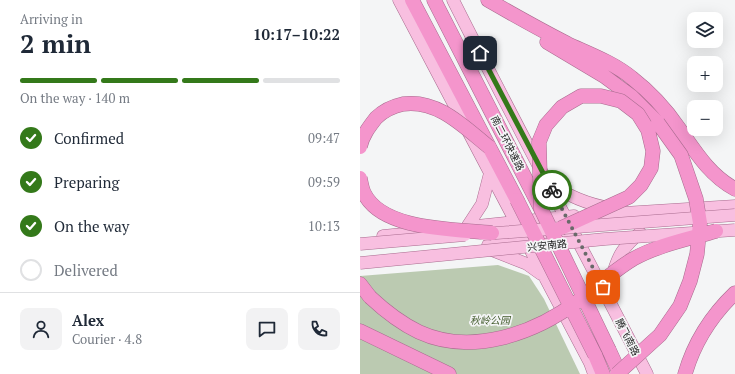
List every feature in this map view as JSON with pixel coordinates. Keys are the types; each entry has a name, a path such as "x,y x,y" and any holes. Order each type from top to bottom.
{"highway":[{"name":"南二环快速路","path":"412,0 590,342 603,374"},
{"name":"南二环快速路","path":"434,0 542,209 620,374"},
{"path":"487,0 531,25 605,61 631,77 655,98 678,126 697,157 724,182 735,189"},
{"path":"487,0 517,23 604,76 631,96 658,123 681,155 696,199 700,223 696,254 690,281 680,306 660,335 617,374"},
{"path":"542,209 539,142 546,125 562,107 581,96 601,96 621,101 638,114 648,130 653,151 651,168 641,185 629,197 618,204 564,222"},
{"path":"360,147 367,129 380,114 396,105 413,103 428,105 446,113 489,147"},
{"path":"360,178 364,193 372,204 386,215 399,220 425,226 492,233"},
{"path":"360,284 370,297 391,316 419,332 442,339 477,342 511,336 547,320 577,301 608,275 634,259 669,245 716,231"},
{"path":"685,374 697,343 719,309 735,293"},
{"path":"360,331 447,374"}],"main road":[{"path":"399,0 590,363 594,374"},
{"name":"腾飞南路","path":"453,0 547,181 564,222 577,236 647,374"},
{"path":"467,227 482,204 490,173"},
{"path":"547,181 564,193 592,205 639,212"},
{"name":"兴安南路","path":"360,244 492,233 639,212 735,206"},
{"name":"兴安南路","path":"360,239 515,222 564,222 735,215"},
{"name":"兴安南路","path":"360,263 524,240 735,225"},
{"name":"兴安南路","path":"360,263 605,239 735,230"},
{"path":"609,300 610,283 617,259 625,246 642,231"},
{"path":"481,246 528,264 542,274"}],"green space":[{"name":"秋岭公园","path":"498,265 529,276 544,299 580,374 360,374 360,276"}],"way so far":[{"path":"552,190 603,287"}],"route":[{"path":"480,53 552,190"}]}
